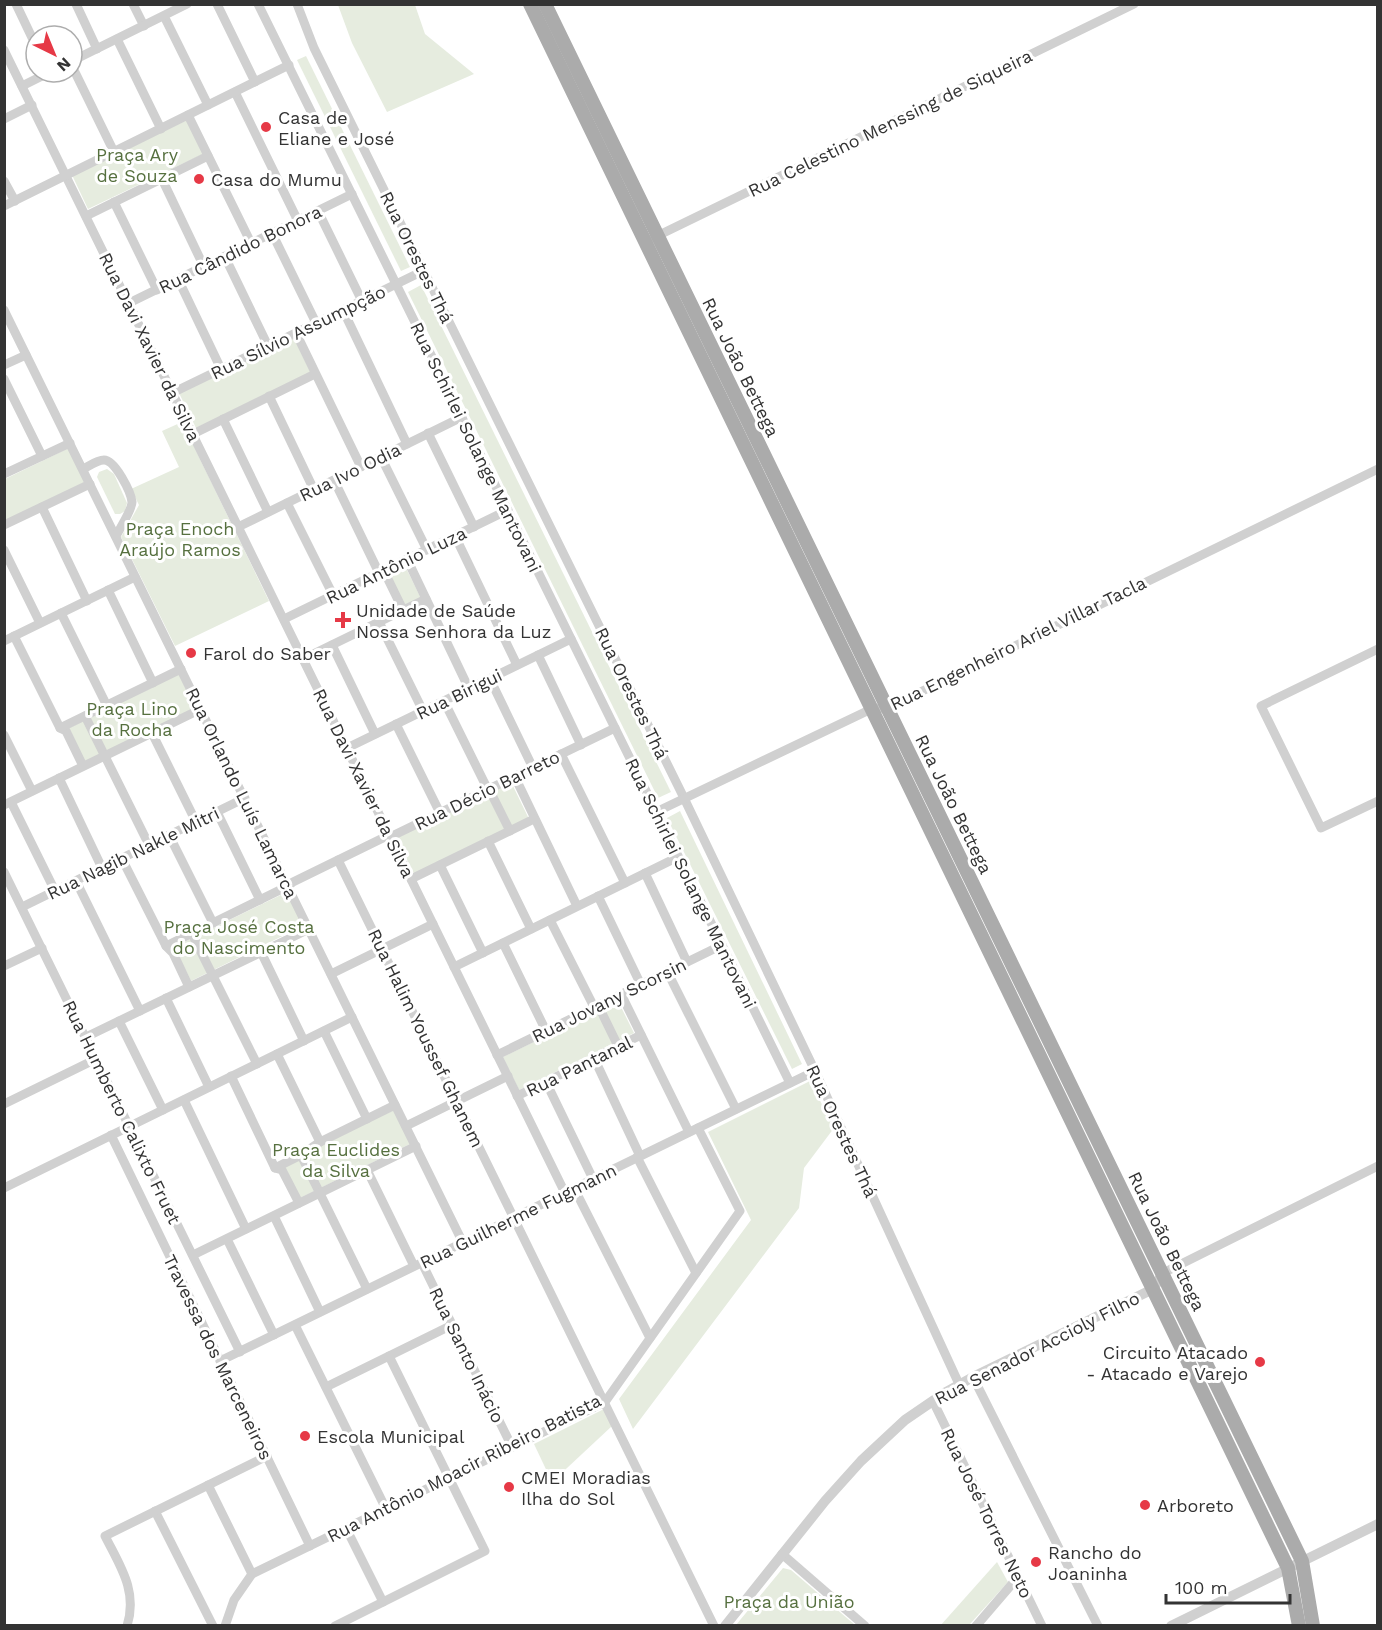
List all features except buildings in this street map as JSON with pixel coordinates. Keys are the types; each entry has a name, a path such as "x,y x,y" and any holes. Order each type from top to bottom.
{"main road":[{"name":"Rua João Bettega","path":"530,4 651,239 764,471 887,708 1302,1561 1313,1626"},
{"name":"Rua João Bettega","path":"545,4 651,239"},
{"name":"Rua João Bettega","path":"764,471 872,709 1288,1568 1299,1626"},
{"path":"1013,1000 1026,993"},
{"path":"1021,1017 1034,1010"}],"street":[{"path":"16,4 26,24"},
{"path":"76,4 97,49"},
{"path":"133,4 144,26"},
{"path":"84,55 188,4"},
{"path":"217,4 255,82"},
{"name":"Rua Schirlei Solange Mantovani","path":"258,4 790,1083"},
{"name":"Rua Orestes Thá","path":"297,4 314,48 684,798 815,1071 959,1384"},
{"name":"Rua Celestino Menssing de Siqueira","path":"651,239 1134,4"},
{"path":"164,16 208,105"},
{"path":"117,39 161,129"},
{"name":"Rua Davi Xavier da Silva","path":"4,50 565,1193"},
{"path":"4,206 289,66"},
{"path":"22,86 26,84"},
{"path":"81,84 114,152"},
{"path":"235,92 298,221"},
{"path":"4,119 32,105"},
{"path":"188,116 251,243"},
{"path":"86,216 208,156"},
{"path":"162,179 204,267"},
{"path":"4,181 15,201"},
{"name":"Rua Cândido Bonora","path":"129,303 352,194"},
{"path":"114,202 157,290"},
{"path":"318,211 362,301"},
{"path":"272,233 316,323"},
{"path":"225,257 268,346"},
{"name":"Rua Sílvio Assumpção","path":"172,393 423,271"},
{"path":"178,279 221,369"},
{"name":"Rua Orlando Luís Lamarca","path":"4,310 463,1243"},
{"path":"343,310 407,444"},
{"path":"296,333 361,467"},
{"path":"4,365 26,355"},
{"path":"192,434 315,374"},
{"path":"4,380 42,456"},
{"path":"269,396 314,489"},
{"name":"Rua Ivo Odia","path":"238,526 462,417"},
{"path":"223,419 268,512"},
{"path":"428,434 474,527"},
{"path":"4,474 70,443"},
{"path":"381,456 426,550"},
{"path":"83,469 100,460 110,461 121,477 132,502 116,536"},
{"name":"Rua Engenheiro Ariel Villar Tacla","path":"656,812 872,709 887,708 1377,469"},
{"path":"334,480 403,610"},
{"path":"4,525 90,484"},
{"path":"287,503 333,595"},
{"path":"42,507 87,601"},
{"name":"Rua Antônio Luza","path":"284,619 508,510"},
{"path":"454,536 517,665"},
{"path":"4,550 40,623"},
{"path":"407,560 469,689"},
{"path":"4,641 135,577"},
{"path":"108,590 153,683"},
{"path":"303,659 426,599"},
{"path":"61,613 107,706"},
{"path":"379,622 423,711"},
{"path":"14,636 60,729 66,731 83,766"},
{"name":"Rua Birigui","path":"347,748 571,639"},
{"path":"332,645 375,735"},
{"path":"1377,649 1261,706 1321,828 1377,801"},
{"path":"538,655 581,745"},
{"path":"60,729 181,669"},
{"path":"490,679 533,768"},
{"path":"444,701 510,831"},
{"path":"55,891 8,803 201,709"},
{"path":"85,716 148,845"},
{"path":"396,724 440,813"},
{"name":"Rua Décio Barreto","path":"166,946 385,837 390,837 615,728"},
{"path":"152,733 196,822"},
{"path":"4,735 32,791"},
{"path":"561,754 625,883"},
{"path":"515,777 577,906"},
{"path":"59,778 102,868"},
{"name":"Rua Nagib Nakle Mitri","path":"22,907 244,798"},
{"path":"217,812 260,900"},
{"path":"411,879 534,819"},
{"path":"169,835 213,923"},
{"path":"488,841 531,929"},
{"path":"454,967 678,857"},
{"path":"122,858 189,987"},
{"name":"Rua Halim Youssef Ghanem","path":"338,860 714,1626"},
{"path":"440,865 483,953"},
{"name":"Rua Humberto Calixto Fruet","path":"4,872 240,1352"},
{"path":"645,873 687,962"},
{"path":"76,881 140,1011"},
{"path":"598,896 641,985"},
{"path":"550,920 618,1046"},
{"path":"331,974 433,924"},
{"path":"86,1038 309,929"},
{"path":"192,934 257,1064"},
{"path":"503,943 546,1031"},
{"name":"Rua Jovany Scorsin","path":"497,1055 722,945"},
{"path":"4,966 42,948"},
{"path":"261,952 304,1041"},
{"path":"668,971 736,1109"},
{"path":"621,994 689,1132"},
{"path":"166,998 209,1087"},
{"path":"4,1188 352,1017"},
{"path":"119,1021 163,1110"},
{"path":"324,1031 367,1119"},
{"name":"Rua Pantanal","path":"517,1096 641,1035"},
{"path":"277,1054 320,1142"},
{"path":"4,1104 96,1059"},
{"path":"594,1059 696,1273"},
{"name":"Rua Guilherme Fugmann","path":"220,1361 815,1071"},
{"path":"231,1076 275,1168 282,1170 299,1203"},
{"path":"406,1126 508,1076"},
{"path":"546,1082 593,1179"},
{"path":"184,1100 246,1229"},
{"path":"275,1168 320,1142 395,1105"},
{"name":"Rua Antônio Moacir Ribeiro Batista","path":"252,1574 604,1402 740,1211 698,1128"},
{"name":"Travessa dos Marceneiros","path":"111,1136 310,1546"},
{"path":"193,1255 416,1146"},
{"path":"301,1155 367,1289"},
{"path":"1162,1273 1377,1166"},
{"name":"Rua Santo Inácio","path":"367,1170 452,1325 512,1447"},
{"path":"574,1188 650,1338"},
{"path":"274,1215 321,1312"},
{"path":"227,1239 274,1335"},
{"name":"Rua Senador Accioly Filho","path":"725,1626 832,1493 891,1432 959,1384 1153,1289 1162,1273"},
{"path":"295,1325 386,1509"},
{"path":"326,1387 452,1325"},
{"path":"336,1626 485,1551 389,1356"},
{"path":"973,1377 1098,1626"},
{"name":"Rua José Torres Neto","path":"933,1401 1042,1626"},
{"path":"127,1626 131,1609 129,1588 105,1536 267,1456"},
{"path":"208,1485 252,1574 234,1600 225,1626"},
{"path":"156,1511 213,1626"},
{"path":"1171,1626 1377,1524"},
{"path":"346,1528 382,1602"},
{"path":"782,1554 865,1626"},
{"path":"976,1626 1018,1577"}],"green space":[{"path":"338,5 415,5 425,34 474,74 387,112 352,43"},
{"path":"306,56 410,267 401,271 297,60"},
{"name":"Praça Ary de Souza","path":"187,120 203,154 88,209 72,175"},
{"path":"421,285 671,792 658,798 408,292"},
{"path":"294,338 311,373 196,428 179,393"},
{"name":"Praça Enoch Araújo Ramos","path":"182,422 269,601 175,646 121,537 139,505 131,489 179,467 162,431"},
{"path":"69,448 85,482 5,521 5,479"},
{"path":"107,469 114,474 127,503 125,511 120,514 115,514 97,477 99,472"},
{"path":"404,564 421,598 405,606 388,572"},
{"name":"Praça Lino da Rocha","path":"179,674 195,708 85,762 69,728"},
{"path":"511,782 529,819 414,874 396,837"},
{"path":"680,811 802,1064 792,1069 667,818"},
{"name":"Praça José Costa do Nascimento","path":"287,892 303,926 191,981 174,947"},
{"path":"618,1001 634,1033 519,1090 503,1057"},
{"path":"810,1081 834,1128 804,1168 799,1208 633,1429 619,1399 751,1220 708,1132"},
{"name":"Praça Euclides da Silva","path":"394,1110 410,1144 300,1198 284,1167 323,1144"},
{"path":"604,1409 612,1426 552,1482 534,1444"},
{"path":"997,1562 1008,1582 969,1625 940,1626"},
{"name":"Praça da União","path":"783,1568 791,1570 855,1625 736,1625"}],"place":[{"name":"Casa de Eliane e José","path":"266,127"},
{"name":"Casa do Mumu","path":"199,179"},
{"name":"Unidade de Saúde Nossa Senhora da Luz","path":"343,620"},
{"name":"Farol do Saber","path":"191,653"},
{"name":"Circuito Atacado - Atacado e Varejo","path":"1260,1362"},
{"name":"Escola Municipal","path":"305,1436"},
{"name":"CMEI Moradias Ilha do Sol","path":"509,1487"},
{"name":"Arboreto","path":"1145,1505"},
{"name":"Rancho do Joaninha","path":"1036,1562"}]}
